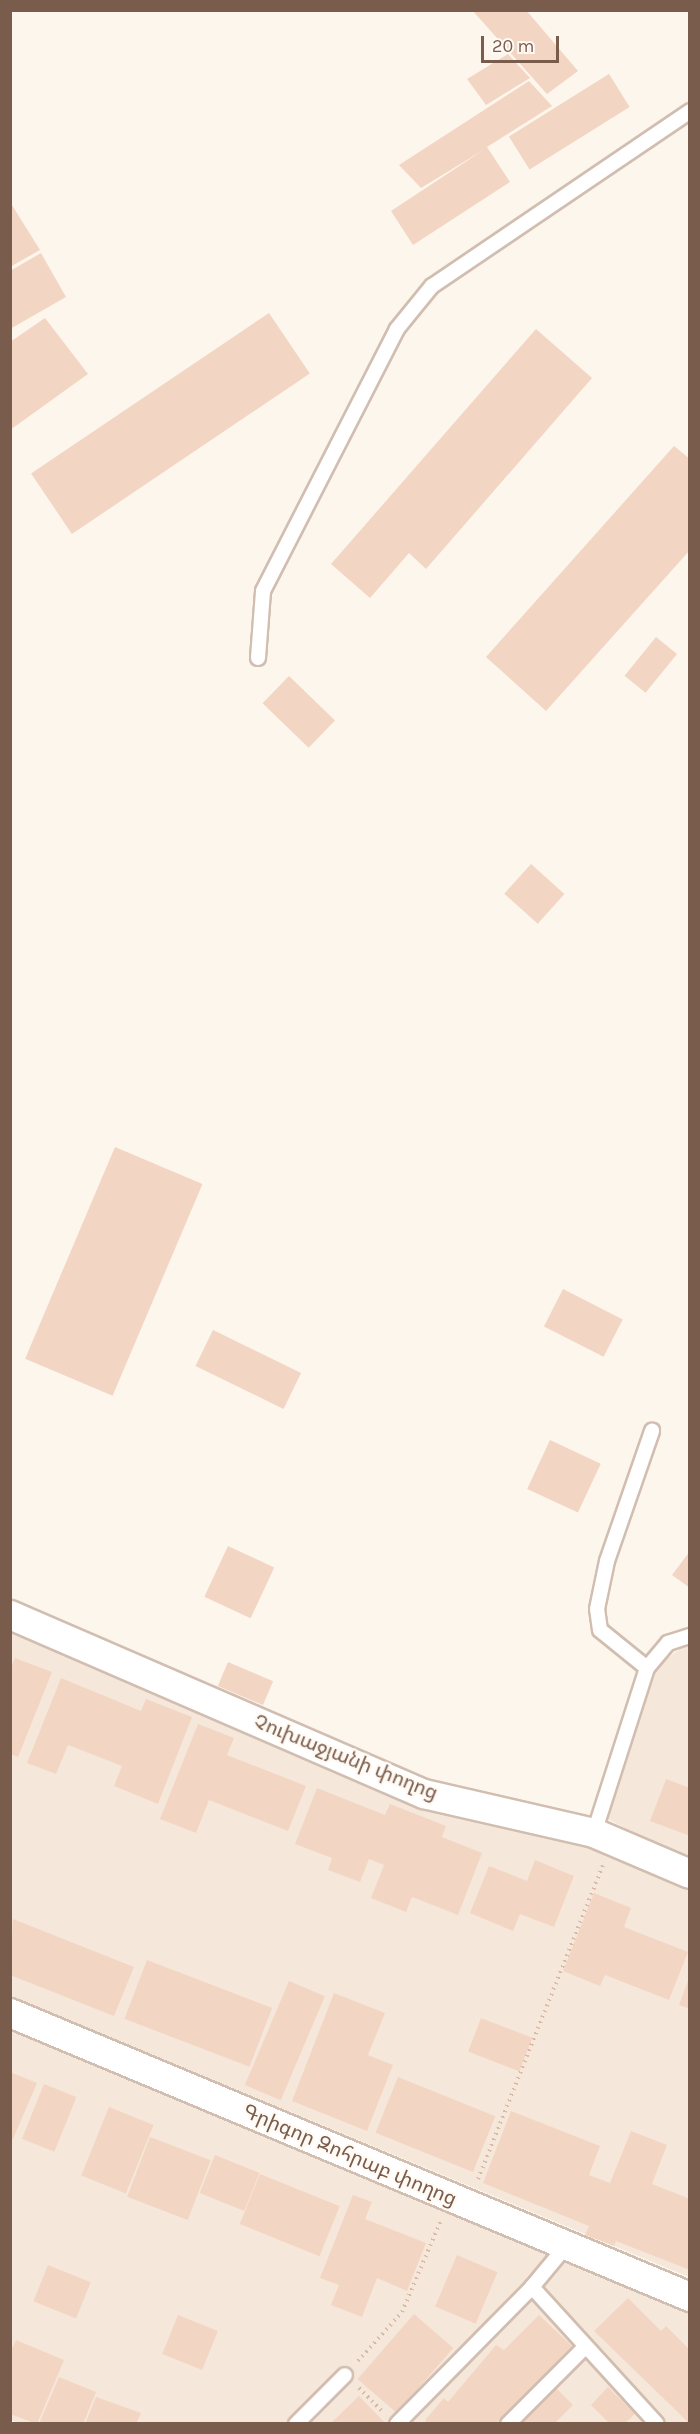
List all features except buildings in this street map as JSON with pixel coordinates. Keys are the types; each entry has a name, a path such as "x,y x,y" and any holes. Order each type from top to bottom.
{"street":[{"name":"Չուխաջյանի փողոց","path":"10,1615 424,1794 603,1837 690,1874"},
{"name":"Գրիգոր Զոհրաբ փողոց","path":"10,2013 690,2297"}],"lane":[{"path":"258,658 263,591 397,329 432,286 690,111"},
{"path":"647,1668 600,1630 597,1609 607,1561 652,1431"},
{"path":"603,1837 647,1668 668,1643 690,1636"},
{"path":"392,2420 532,2287 567,2246"},
{"path":"532,2287 657,2424"},
{"path":"508,2424 586,2346"},
{"path":"296,2424 345,2375"}],"path":[{"path":"392,2420 345,2375 402,2312 459,2201 603,1837"}],"shaded area":[{"path":"10,1630 448,1815 588,1846 689,1890 689,2277 11,1996"},
{"path":"689,1642 689,1862 608,1819 651,1671"},
{"path":"10,2027 689,2312 689,2423 20,2424 11,2420"}]}
